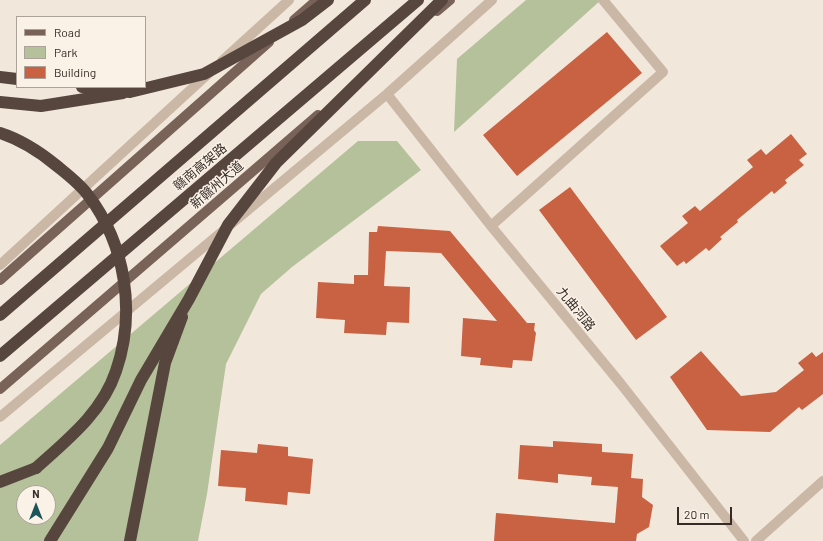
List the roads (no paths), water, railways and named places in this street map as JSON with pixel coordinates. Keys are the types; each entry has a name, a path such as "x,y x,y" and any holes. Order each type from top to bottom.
{"highway":[{"path":"0,102 41,106 130,92 204,74 302,20 328,0"},
{"name":"赣南高架路","path":"0,314 365,0"},
{"name":"赣南高架路","path":"0,356 418,0"},
{"path":"50,541 108,448 141,380 189,299 228,225 276,163 442,0"},
{"path":"0,77 16,79"},
{"path":"92,88 130,92"},
{"path":"0,133 35,148 88,194 104,218 115,242 127,298 124,338 116,372 97,409 80,430 36,468 0,482"},
{"path":"130,541 165,362 189,299"}],"main road":[{"path":"0,280 317,0"},
{"name":"新赣州大道","path":"0,389 450,0"}],"street":[{"path":"0,265 288,0"},
{"path":"0,417 387,94 492,0"},
{"path":"491,226 663,72 603,0"},
{"name":"九曲河路","path":"387,94 491,226 621,384 744,541"},
{"path":"756,541 823,481"}]}
